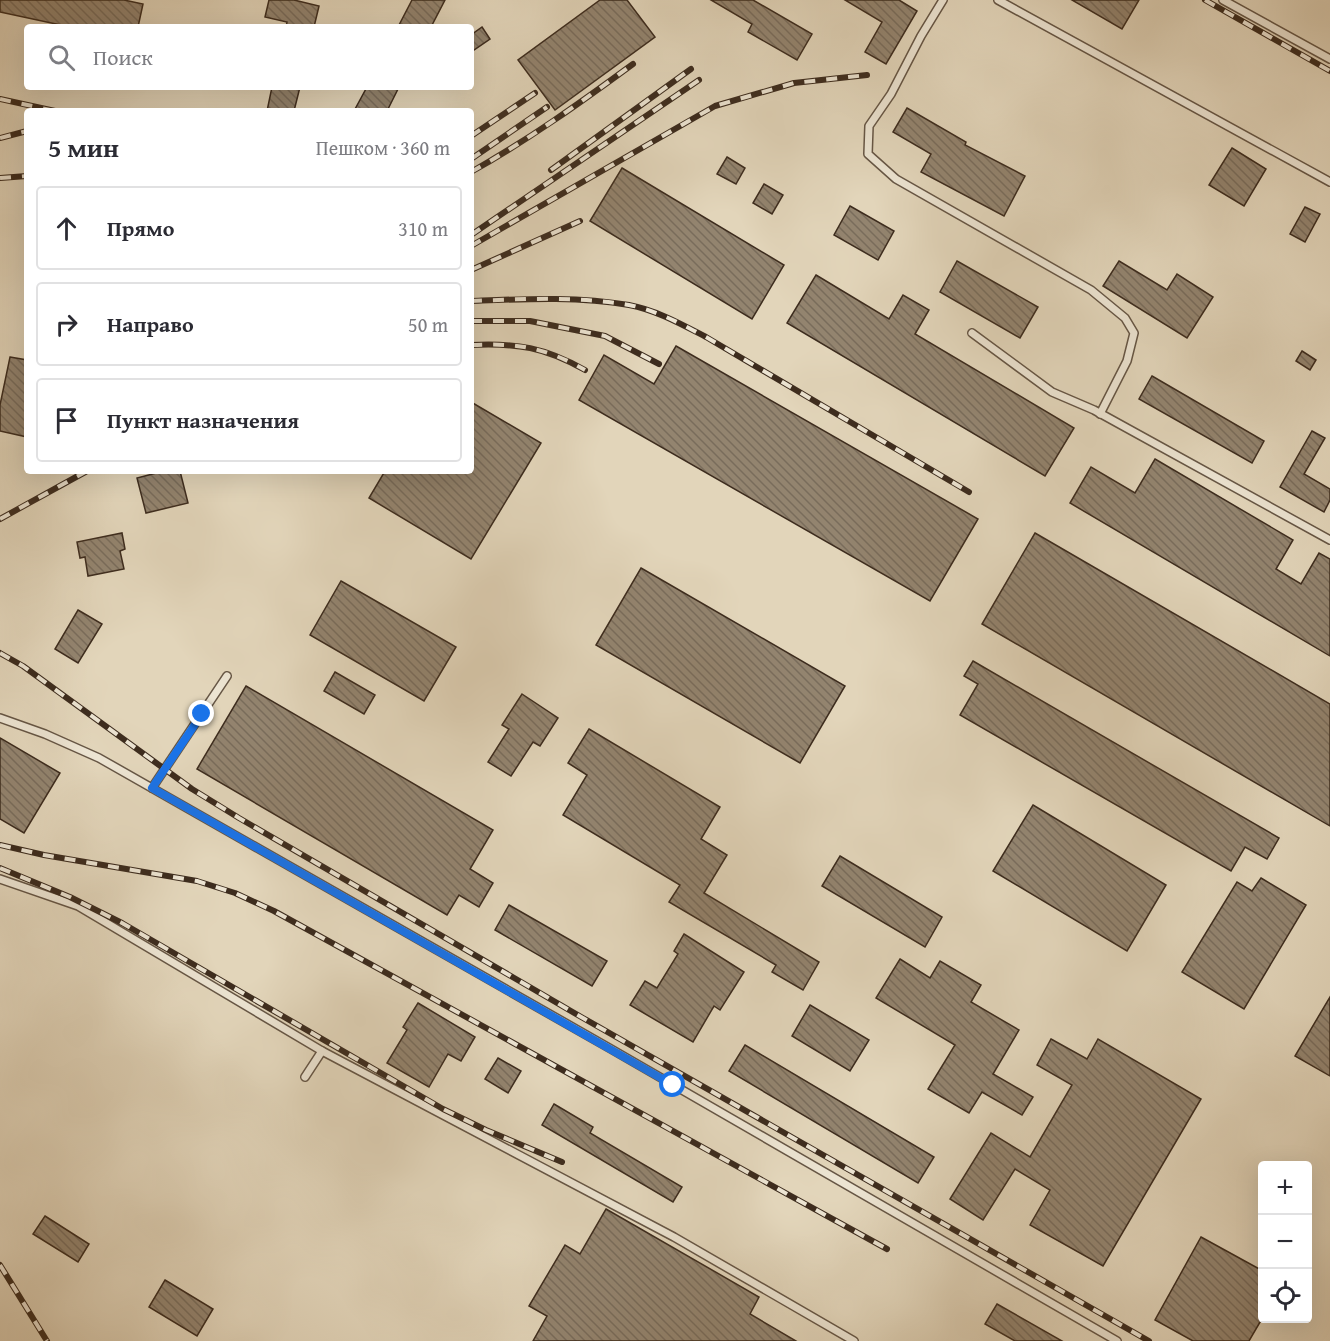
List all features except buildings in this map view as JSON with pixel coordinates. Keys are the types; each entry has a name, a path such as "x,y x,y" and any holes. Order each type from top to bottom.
{"lane":[{"path":"943,0 921,36 891,94 869,126 868,154 896,179 1091,290 1125,318 1134,333 1127,361 1100,414"},
{"path":"998,0 1330,182"},
{"path":"1223,0 1330,59"},
{"path":"972,333 1052,392 1100,414 1330,540"},
{"path":"152,788 227,676"},
{"path":"0,718 45,734 99,758 1117,1341"},
{"path":"0,879 78,906 322,1052 674,1237 854,1341"},
{"path":"305,1077 322,1052"}],"railway":[{"path":"1205,0 1330,71"},
{"path":"474,170 554,121 633,64"},
{"path":"551,170 691,69"},
{"path":"474,244 715,106 794,83 867,75"},
{"path":"474,233 699,80"},
{"path":"474,134 535,93"},
{"path":"0,99 41,108"},
{"path":"474,157 547,107"},
{"path":"0,138 24,132"},
{"path":"0,178 24,176"},
{"path":"474,269 580,221"},
{"path":"474,301 590,300 639,307 659,314 706,337 969,492"},
{"path":"474,321 530,321 605,336 659,364"},
{"path":"474,345 530,348 556,356 585,370"},
{"path":"0,519 82,474"},
{"path":"0,653 23,666 192,789 239,818 583,1018 1149,1341"},
{"path":"0,845 44,855 197,881 235,893 274,911 887,1249"},
{"path":"0,868 70,897 122,923 443,1109 562,1162"},
{"path":"0,1265 47,1341"}],"route":[{"path":"202,714 152,788 673,1085"}]}
